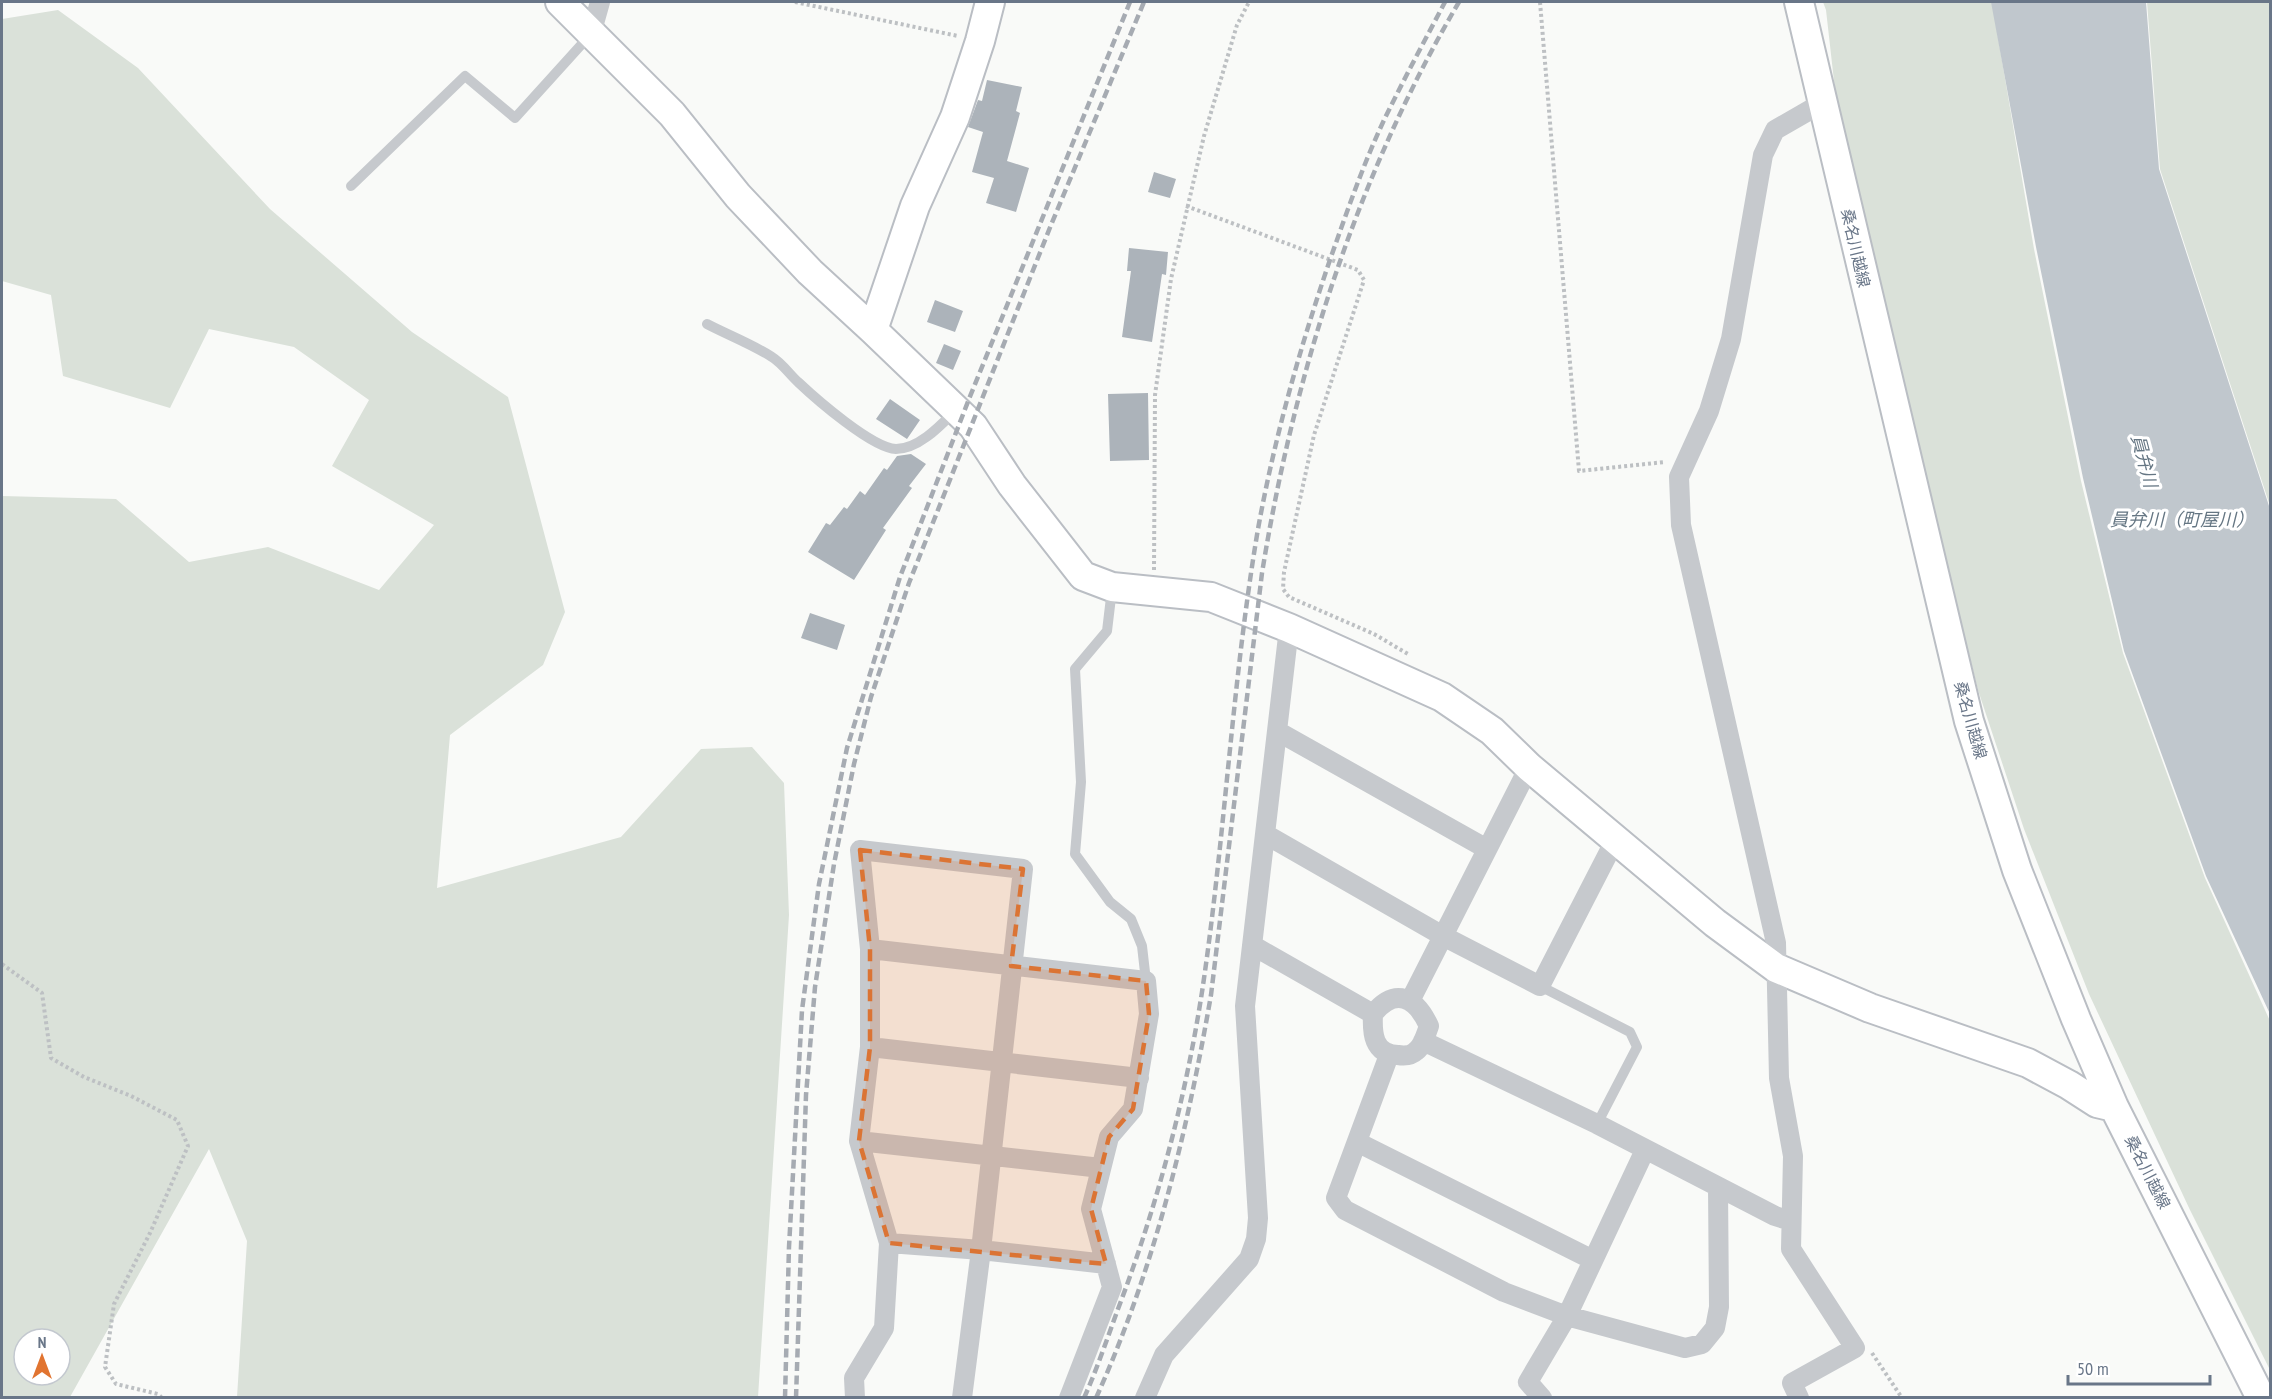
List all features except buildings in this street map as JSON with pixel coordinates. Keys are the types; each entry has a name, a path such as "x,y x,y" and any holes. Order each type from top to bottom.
{"street":[{"path":"560,2 672,114 738,195 810,272 973,426 1011,485 1083,576 1112,587 1211,597 1288,628 1442,697 1492,731 1529,767 1714,923 1776,968 1870,1008 2028,1063 2097,1103 2114,1107"},
{"path":"591,34 600,2"},
{"path":"873,330 915,206 955,117 990,2"},
{"name":"桑名川越線","path":"1799,2 1969,721 2017,870 2076,1019 2114,1107 2261,1398"},
{"path":"1799,1398 1792,1383 1855,1347 1791,1249 1793,1156 1779,1078 1776,943 1681,525 1679,477 1709,411 1731,339 1763,155 1775,130 1822,103"},
{"path":"1145,1398 1164,1355 1249,1259 1256,1239 1258,1218 1245,1006 1288,628"},
{"path":"1276,731 1487,849"},
{"path":"1410,1001 1529,767"},
{"path":"1265,834 1443,936 1540,986 1610,850 1618,841"},
{"path":"855,1398 854,1378 885,1328 889,1243 859,1141 870,1047 870,949 860,850 1023,869 981,1250 962,1398"},
{"path":"1252,945 1374,1014"},
{"path":"870,949 1146,981 1149,1014 1133,1110 1109,1137 1091,1209 1112,1287 1069,1398"},
{"path":"1398,998 1410,1001 1421,1009 1429,1026 1418,1050 1408,1056 1389,1055 1377,1044 1372,1034 1374,1014 1383,1002 1398,998"},
{"path":"1423,1041 1597,1124 1775,1216 1791,1221"},
{"path":"870,1047 1138,1078"},
{"path":"1389,1055 1336,1198 1345,1210 1504,1292 1567,1316 1685,1348 1702,1344 1714,1328 1719,1308 1718,1187"},
{"path":"859,1141 1101,1168"},
{"path":"1357,1142 1593,1260"},
{"path":"1542,1398 1523,1390 1567,1316 1645,1150"},
{"path":"889,1243 981,1250 1106,1264"}],"lane":[{"path":"351,186 465,76 515,118 591,34"},
{"path":"706,324 774,358 806,390 843,420 886,447 895,449 913,445 942,424 956,410"},
{"path":"1112,587 1107,631 1075,669 1080,782 1075,854 1110,902 1131,919 1142,945 1146,981"},
{"path":"1540,986 1630,1032 1637,1047 1597,1124"}],"path":[{"path":"795,2 980,41"},
{"path":"1154,591 1155,395 1171,279 1204,136 1234,36 1249,2"},
{"path":"1540,2 1579,471 1687,460"},
{"path":"1186,206 1358,270 1364,280 1314,435 1284,572 1283,589 1289,597 1374,634"},
{"path":"2,964 42,993 51,1058 84,1077 131,1096 177,1120 188,1146 150,1233 114,1304 105,1367 116,1384 158,1394 162,1398"},
{"path":"1855,1347 1866,1345 1902,1398"}],"highlighted area":[{"path":"860,850 1023,869 1011,966 1146,981 1149,1014 1133,1109 1109,1137 1091,1209 1106,1264 889,1243 859,1141 870,1047 870,949"}],"shaded area":[{"path":"1823,2 1992,2 2034,249 2081,481 2123,653 2205,878 2270,1021 2270,1370 2190,1210 2089,994 2024,829 1978,690 1841,143 1826,10"},
{"path":"2147,2 2270,2 2270,506 2160,169"},
{"path":"58,10 138,68 270,209 412,332 508,397 565,612 543,665 450,735 437,888 621,837 701,749 752,747 784,783 789,915 758,1397 237,1397 247,1241 209,1149 70,1397 2,1397 2,496 116,499 189,562 268,547 379,590 434,525 332,466 369,400 294,347 209,329 170,408 63,376 51,295 2,281 2,19"}],"water":[{"name":"員弁川（町屋川）","path":"1991,2 2146,2 2159,169 2270,509 2270,1014 2206,876 2124,651 2083,478 2036,247"}],"railway":[{"path":"785,1398 789,1247 802,1010 819,884 847,748 900,577 969,399 1130,2"},
{"path":"796,1398 806,1095 815,987 834,864 854,764 871,697 909,583 1051,225 1144,2"},
{"path":"1084,1398 1102,1354 1145,1231 1168,1153 1187,1073 1210,934 1249,587 1258,529 1281,424 1299,356 1363,169 1385,118 1445,2"},
{"path":"1096,1398 1117,1350 1152,1251 1179,1149 1202,1047 1211,995 1262,573 1275,499 1292,425 1334,278 1360,206 1390,136 1459,2"}],"water label":[{"name":"員弁川","path":"2144,461"}]}
